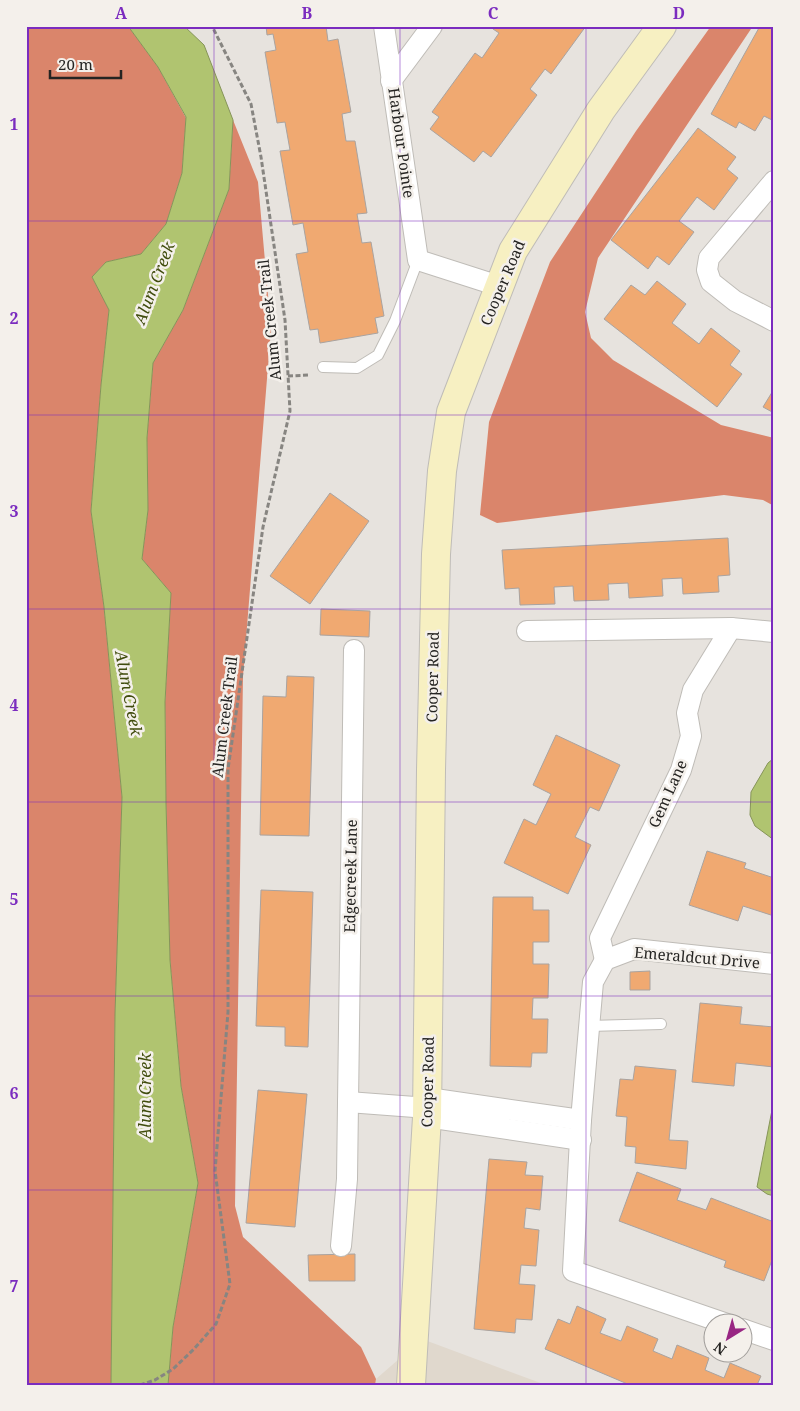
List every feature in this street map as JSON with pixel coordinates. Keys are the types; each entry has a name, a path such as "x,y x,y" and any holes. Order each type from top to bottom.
{"street":[{"name":"Harbour Pointe","path":"384,26 418,260"},
{"path":"392,81 432,26"},
{"name":"Cooper Road","path":"411,1385 428,1108 431,770 436,554 442,471 451,412 513,251 601,110 662,26"},
{"path":"774,181 709,258 707,270 711,282 735,301 774,321"},
{"path":"418,260 500,286"},
{"path":"526,631 731,628 774,632"},
{"name":"Gem Lane","path":"605,960 600,938 682,770 691,736 687,713 693,690 731,628"},
{"name":"Edgecreek Lane","path":"341,1246 347,1179 354,650"},
{"name":"Emeraldcut Drive","path":"605,960 634,949 774,964"},
{"path":"605,960 593,982 581,1120 573,1271 702,1315"},
{"path":"348,1102 581,1120"},
{"path":"428,1108 581,1140"},
{"path":"752,1332 774,1340"}],"lane":[{"name":"Harbour Pointe","path":"323,367 357,368 378,355 395,321 418,260"},
{"path":"590,1026 661,1024"}],"path":[{"name":"Alum Creek Trail","path":"140,1385 155,1380 173,1369 194,1349 216,1324 230,1284 215,1171 228,1012 228,769 263,527 290,411 284,320 261,157 251,104 212,26"}],"shaded area":[{"path":"26,26 128,26 158,67 186,118 182,173 166,224 141,254 106,262 92,277 109,310 91,511 104,607 122,797 115,1014 111,1385 26,1385 26,657 29,642 26,618"},
{"path":"711,26 753,26 598,258 585,312 591,338 613,360 721,425 774,438 774,506 763,500 724,495 497,523 480,515 489,422 550,262 636,131"},
{"path":"233,120 258,182 271,329 243,676 235,1206 243,1237 361,1347 376,1379 375,1385 168,1385 173,1327 198,1183 181,1086 170,960 165,702 171,593 142,559 148,510 147,438 153,363 183,310 229,189"},
{"path":"422,1339 546,1385 375,1385 376,1379"}],"water":[{"name":"Alum Creek","path":"128,26 184,26 204,45 233,120 229,189 183,310 153,363 147,438 148,510 142,559 171,593 165,702 170,960 181,1086 198,1183 173,1327 168,1385 111,1385 115,1014 122,797 104,607 91,511 109,310 92,277 106,262 141,254 166,224 182,173 186,117 158,67"},
{"path":"774,758 774,840 755,826 750,815 751,792 768,763"},
{"path":"774,1108 774,1196 767,1194 757,1187 772,1110"}],"building":[{"path":"266,26 326,26 328,41 338,39 351,112 342,114 346,141 355,141 367,213 357,214 362,243 371,242 384,316 375,318 378,333 320,343 318,329 310,330 296,254 308,252 303,223 293,225 280,151 290,150 285,122 277,123 265,52 276,50 273,34 267,35"},
{"path":"494,26 586,26 551,74 545,69 530,89 537,95 491,157 483,151 474,162 430,129 439,117 432,112 475,53 482,58 499,33 493,29"},
{"path":"760,26 774,26 774,121 764,116 755,131 739,122 736,128 711,114"},
{"path":"698,128 736,157 727,169 738,178 714,210 697,197 679,221 694,232 669,265 657,256 648,269 611,240"},
{"path":"657,281 686,304 672,323 699,344 711,328 740,351 730,365 742,374 717,407 604,319 631,285 645,295"},
{"path":"774,389 774,413 763,407"},
{"path":"330,493 369,521 310,604 270,576"},
{"path":"728,538 730,575 718,576 719,592 683,594 682,578 662,579 663,596 629,598 628,583 608,584 609,600 574,601 573,586 554,587 555,604 520,605 519,588 505,589 502,550"},
{"path":"321,609 370,611 369,637 320,635"},
{"path":"287,676 314,677 309,836 260,835 263,696 286,697"},
{"path":"556,735 620,765 599,811 590,807 575,837 591,845 568,894 504,863 524,819 536,825 551,794 533,785"},
{"path":"707,851 746,863 744,868 774,878 774,916 743,906 738,921 689,905"},
{"path":"261,890 313,892 308,1047 285,1046 285,1027 256,1026"},
{"path":"493,897 533,897 533,910 549,910 549,942 533,942 533,964 549,964 548,998 533,998 532,1019 548,1019 547,1053 532,1053 531,1067 490,1066"},
{"path":"650,971 650,990 630,990 630,972"},
{"path":"700,1003 742,1007 740,1024 774,1027 774,1067 736,1063 734,1086 692,1082"},
{"path":"635,1066 676,1070 669,1140 688,1141 686,1169 635,1163 636,1147 625,1146 627,1117 616,1116 620,1079 633,1080"},
{"path":"258,1090 307,1094 295,1227 246,1223"},
{"path":"489,1159 527,1162 525,1175 543,1176 540,1210 526,1208 524,1228 539,1230 536,1266 521,1265 519,1284 535,1285 532,1320 516,1319 515,1333 474,1329"},
{"path":"637,1172 681,1189 677,1200 706,1210 711,1198 774,1222 774,1255 764,1281 724,1267 726,1261 619,1221"},
{"path":"355,1254 355,1281 309,1281 308,1255"},
{"path":"577,1306 606,1319 600,1333 621,1341 627,1326 658,1339 653,1351 672,1359 677,1345 702,1355 702,1364 707,1364 705,1370 724,1378 730,1364 761,1376 757,1385 630,1385 545,1349 558,1319 570,1324"}]}
